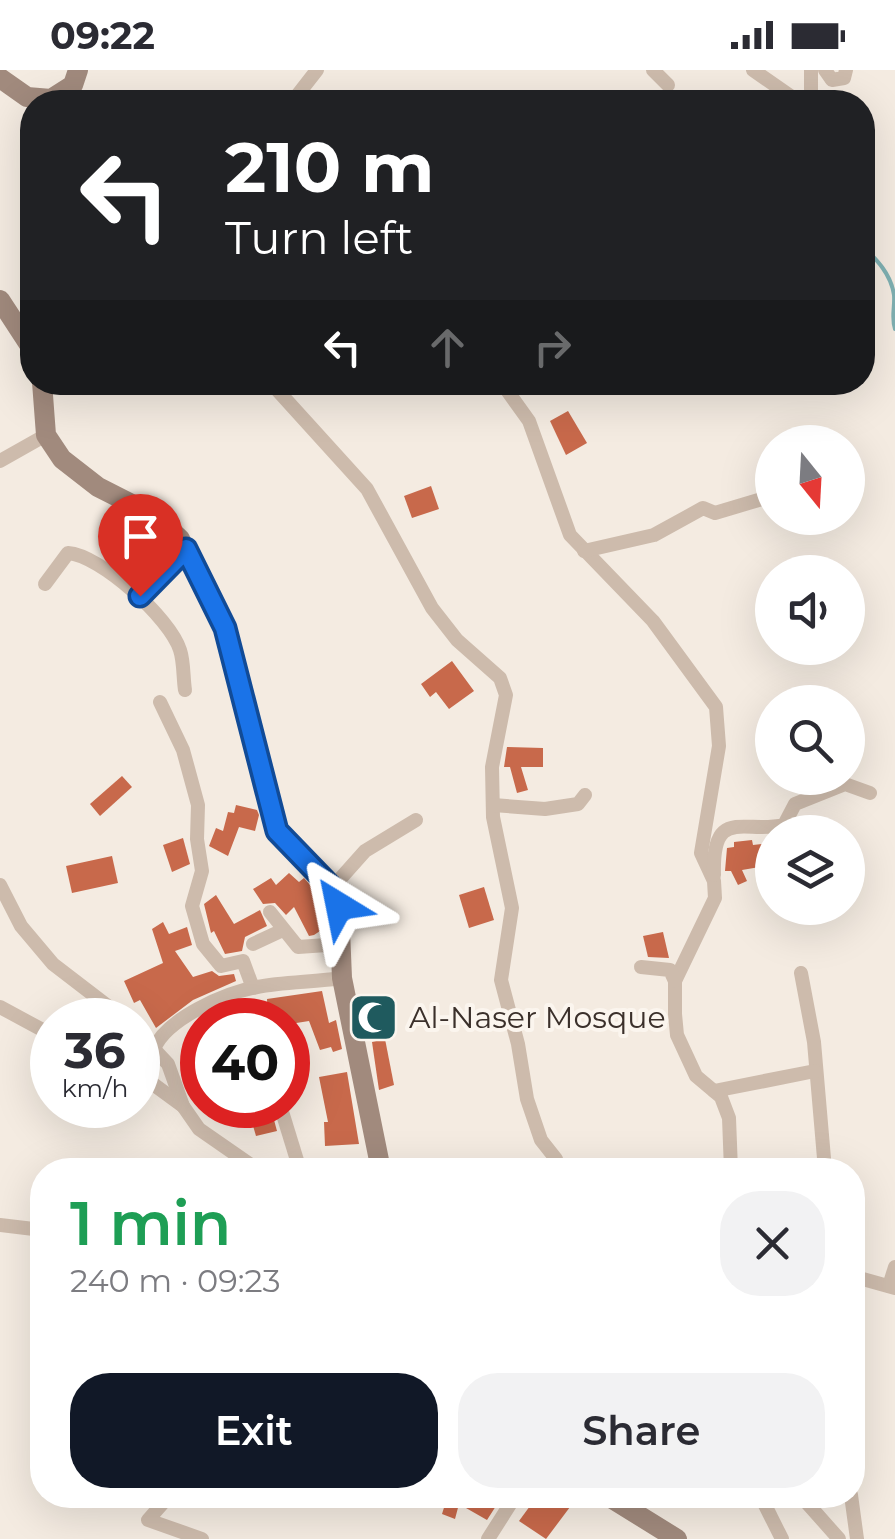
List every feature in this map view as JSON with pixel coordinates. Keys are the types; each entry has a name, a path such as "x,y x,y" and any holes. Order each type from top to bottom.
{"street":[{"path":"301,90 317,70"},
{"path":"653,70 668,85"},
{"path":"753,70 782,90"},
{"path":"825,70 832,80 844,78 846,70"},
{"path":"0,300 20,330"},
{"path":"43,395 46,435 62,459 98,487 157,517 186,549 225,628 277,831 332,888 339,906 342,978 379,1158"},
{"path":"282,395 367,489 432,608 458,640 500,678 506,694 492,767 492,806 512,908 500,980 518,1044 526,1100 541,1140 555,1158"},
{"path":"511,395 529,420 570,535 652,621 716,707 719,746 701,853 714,880"},
{"path":"0,461 46,435"},
{"path":"584,551 654,534 703,508 715,513 755,501"},
{"path":"140,596 186,549"},
{"path":"45,584 68,553 84,554 140,596 180,647 185,690"},
{"path":"160,702 183,750 198,805 197,840 202,870 192,906 203,944 220,966 243,961 253,988"},
{"path":"675,981 711,913 713,848 719,837 746,824 784,824 795,804 845,784 870,792"},
{"path":"492,806 565,806 578,804 585,794"},
{"path":"332,888 365,850 416,820"},
{"path":"0,885 21,926 52,964 97,998"},
{"path":"270,912 298,946 341,944"},
{"path":"253,944 283,930"},
{"path":"641,968 670,970 675,981 677,1035 696,1076 714,1091 729,1118 731,1158"},
{"path":"801,973 814,1042 824,1158"},
{"path":"160,1034 204,1008 253,988 342,978"},
{"path":"0,1007 30,1023"},
{"path":"160,1055 168,1064 180,1098"},
{"path":"714,1091 814,1072"},
{"path":"199,1128 241,1158"},
{"path":"287,1128 296,1158"},
{"path":"0,1225 30,1229"},
{"path":"865,1280 892,1287 895,1267"},
{"path":"159,1508 148,1520 202,1539"},
{"path":"488,1539 508,1508"},
{"path":"627,1508 677,1539"},
{"path":"766,1508 782,1539"},
{"path":"812,1508 839,1539"},
{"path":"853,1508 857,1539"}],"building":[{"path":"568,411 587,443 566,455 550,421"},
{"path":"431,486 439,509 412,518 404,496"},
{"path":"452,661 474,691 449,709 436,692 430,697 421,684"},
{"path":"507,747 543,748 543,767 521,767 528,790 517,793 510,767 504,767"},
{"path":"122,776 132,787 100,816 90,804"},
{"path":"236,805 257,810 259,815 255,831 239,827 228,856 209,846 216,828 223,831 228,812 234,813"},
{"path":"183,838 190,864 172,872 163,845"},
{"path":"752,840 755,845 755,868 742,870 747,881 738,885 731,871 725,871 727,848 734,847 734,842"},
{"path":"112,856 118,883 72,893 66,866"},
{"path":"289,873 299,882 304,878 318,894 325,911 326,927 314,935 309,936 294,907 286,915 275,903 263,904 253,889 271,878 276,885"},
{"path":"484,887 494,920 469,928 459,895"},
{"path":"216,895 234,924 260,910 267,926 245,937 242,951 225,954 214,931 211,933 204,904"},
{"path":"163,922 169,934 187,927 192,945 175,951 193,977 212,971 219,976 234,974 236,981 198,998 180,998 180,1010 160,1025 160,998 132,998 124,981 163,963 152,929"},
{"path":"663,932 669,958 648,957 643,936"},
{"path":"322,991 329,1023 336,1020 342,1049 320,1050 310,1024 310,998 274,998"},
{"path":"385,1039 394,1085 379,1090 372,1042"},
{"path":"347,1072 359,1144 325,1146 324,1122 328,1122 319,1077"},
{"path":"254,1128 276,1128 277,1131 256,1136"},
{"path":"444,1508 458,1508 455,1519 442,1514"},
{"path":"466,1508 495,1508 487,1520"},
{"path":"528,1508 569,1508 546,1539 519,1521"}],"waterway":[{"path":"875,259 890,280 895,329"}],"place":[{"name":"Al-Naser Mosque","path":"374,1017"}],"route":[{"path":"140,596 186,549 225,628 277,831 332,888 339,906"}]}
